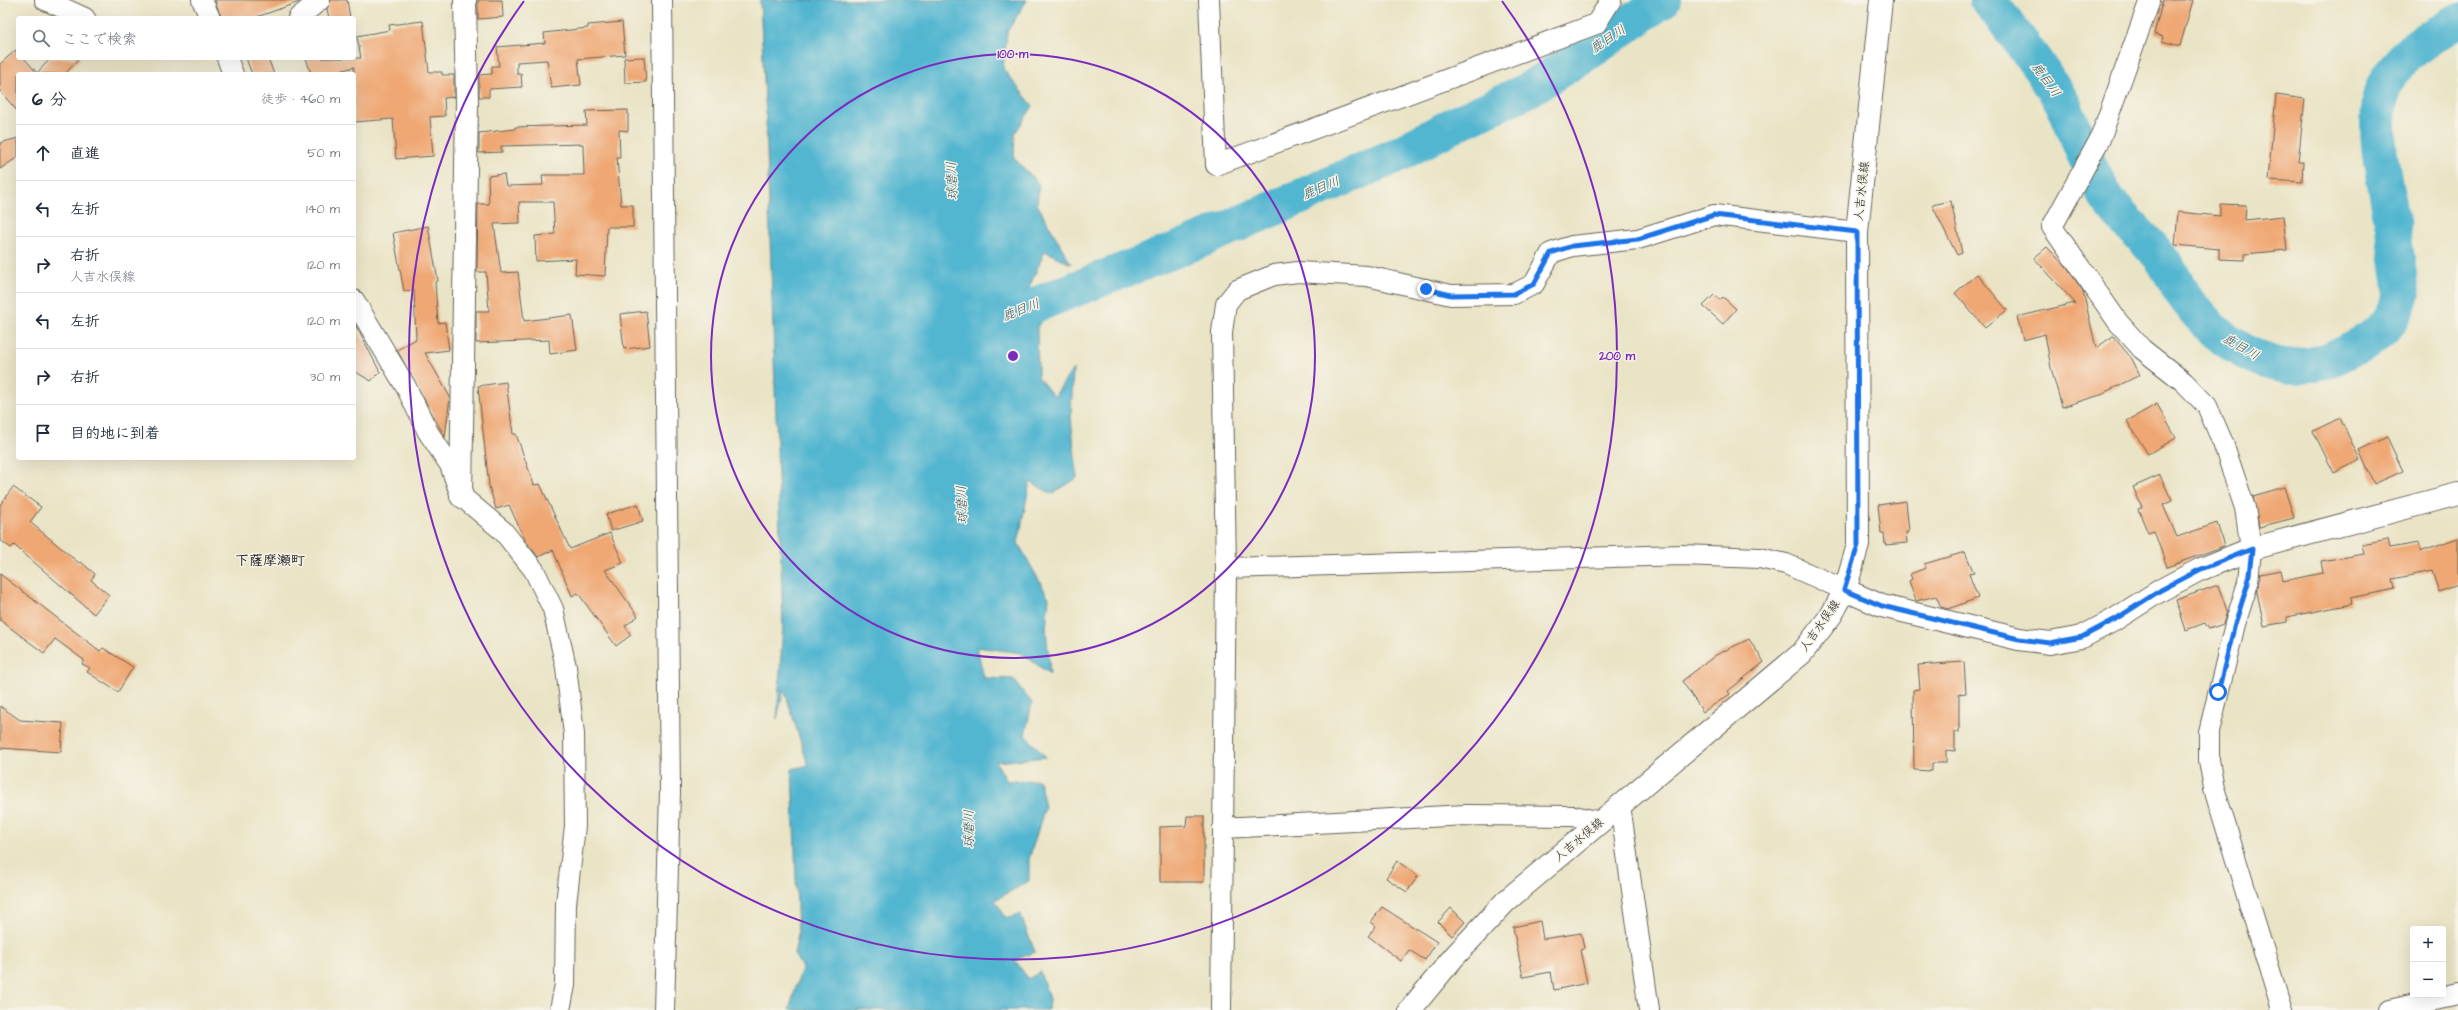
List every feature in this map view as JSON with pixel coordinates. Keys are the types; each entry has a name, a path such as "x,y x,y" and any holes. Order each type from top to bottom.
{"main road":[{"path":"461,496 467,102 465,0"},
{"name":"人吉水俣線","path":"1410,1010 1453,958 1506,901 1802,653 1832,614 1844,590 1858,545 1857,232 1881,0"},
{"path":"1844,590 1882,606 2019,639 2050,643 2082,637 2114,620 2161,590 2199,570 2252,549 2458,494"}],"street":[{"path":"44,0 80,16"},
{"path":"202,0 209,16"},
{"path":"300,16 320,0"},
{"path":"662,0 670,792 664,1010"},
{"path":"1209,0 1216,165 1596,24 1611,0"},
{"path":"2150,0 2100,139 2063,210 2052,227 2118,322 2142,350 2184,382 2207,406 2223,443 2245,508 2252,549 2248,583 2235,624 2209,732 2209,760 2216,795 2282,1010"},
{"path":"228,60 232,72"},
{"path":"1221,1010 1226,568 1222,332 1226,304 1237,290 1274,275 1298,272 1367,276 1451,295 1514,294 1534,284 1551,253 1572,246 1638,239 1714,215 1857,232"},
{"path":"356,303 406,387 428,432 450,466 461,496 503,531 534,570 553,609 566,667 574,734 575,826 566,904 565,985 560,1010"},
{"path":"1226,568 1651,556 1760,558 1786,564 1844,590"},
{"path":"1620,805 1649,1010"},
{"path":"1223,828 1466,815 1574,816 1600,822"},
{"path":"2390,1010 2458,994"}],"water":[{"name":"球磨川","path":"760,0 1027,0 1007,32 1003,69 1033,106 1015,133 1014,158 1039,184 1037,204 1071,264 1045,251 1027,292 1049,310 1037,327 1038,377 1054,397 1073,369 1071,418 1077,478 1052,494 1030,482 1018,543 1049,598 1046,628 1050,674 1021,653 977,647 984,678 1013,679 1032,703 1025,735 1046,757 996,762 1007,781 1039,780 1045,807 1029,859 1029,881 995,900 1006,918 1020,914 1035,952 1015,960 1028,979 1040,972 1049,999 1048,1010 789,1010 802,968 794,954 798,934 792,769 808,765 784,689 777,719 783,625 766,119"}],"building":[{"path":"215,0 298,0 299,2 260,16 220,16"},
{"path":"331,0 347,0 350,16 329,16 327,9"},
{"path":"478,0 502,0 503,17 478,19"},
{"path":"2163,0 2193,0 2180,46 2162,41 2163,37 2154,34"},
{"path":"423,21 429,72 442,72 442,75 454,75 454,97 444,98 445,116 430,117 433,156 396,159 393,119 356,122 356,72 354,72 354,67 337,72 310,72 307,60 356,60 356,58 361,58 357,36 390,30 389,25"},
{"path":"622,22 625,55 578,59 581,85 551,88 547,60 517,62 517,74 521,74 522,87 489,89 489,97 479,97 479,75 492,74 492,66 499,66 497,47 545,43 544,33 588,28 588,25"},
{"path":"16,50 16,60 26,60 36,72 16,72 16,110 0,91 0,64"},
{"path":"644,57 646,82 625,83 624,58"},
{"path":"49,60 78,60 67,72 38,72"},
{"path":"247,60 269,60 273,72 251,72"},
{"path":"2276,95 2305,99 2298,162 2303,162 2302,182 2268,180"},
{"path":"628,110 628,131 619,130 620,158 617,158 621,205 633,205 633,227 607,227 605,276 575,274 576,259 536,261 535,236 555,234 553,202 519,202 520,223 494,224 501,273 518,272 524,321 572,315 577,350 550,354 549,340 476,343 476,311 489,311 486,272 477,272 478,204 489,204 488,176 504,174 506,186 543,185 542,175 584,175 583,144 501,146 502,152 479,153 479,133 515,129 515,127 587,125 586,111"},
{"path":"16,139 16,158 0,169 0,143"},
{"path":"1951,201 1962,253 1957,255 1932,205"},
{"path":"2220,204 2246,205 2245,220 2283,216 2287,250 2245,254 2245,260 2219,259 2219,249 2175,245 2178,212 2220,216"},
{"path":"428,226 438,281 435,282 438,323 445,322 449,350 425,353 450,397 445,437 397,350 416,339 414,290 404,291 393,233"},
{"path":"2047,247 2067,268 2083,291 2096,348 2113,336 2132,359 2140,375 2097,396 2062,407 2051,368 2045,334 2023,340 2017,317 2075,303 2034,258"},
{"path":"1977,274 2007,310 1985,328 1955,293"},
{"path":"1714,295 1720,300 1723,297 1736,309 1723,324 1703,306"},
{"path":"646,311 650,346 624,349 620,314"},
{"path":"356,326 380,372 371,381 356,372"},
{"path":"506,382 513,434 516,434 534,485 540,484 570,549 610,533 623,563 605,570 638,616 625,626 631,635 616,646 578,593 572,596 553,550 538,557 525,540 509,505 496,509 489,486 478,386"},
{"path":"2157,404 2176,438 2148,454 2127,421"},
{"path":"2340,418 2360,460 2334,473 2313,431"},
{"path":"2387,437 2403,471 2374,484 2359,450"},
{"path":"2160,475 2172,501 2163,505 2177,537 2217,523 2224,546 2167,567 2154,531 2148,533 2138,509 2142,507 2133,487"},
{"path":"13,487 41,507 30,522 79,563 81,562 95,574 91,580 109,595 94,614 14,545 11,548 0,540 0,505"},
{"path":"2284,487 2294,518 2259,527 2253,496"},
{"path":"1906,501 1909,532 1906,532 1907,543 1885,545 1884,533 1881,533 1878,505"},
{"path":"638,504 643,521 611,531 606,514"},
{"path":"2458,538 2458,585 2439,592 2432,571 2393,579 2395,589 2351,598 2352,604 2287,617 2287,622 2264,626 2257,592 2260,574 2281,570 2283,581 2323,573 2321,561 2364,554 2362,544 2388,539 2390,548 2419,543 2420,551"},
{"path":"1965,552 1974,573 1969,574 1978,598 1948,609 1941,607 1936,596 1916,601 1909,581 1912,579 1910,574 1926,568 1924,564"},
{"path":"0,574 100,651 103,648 133,667 118,692 87,672 90,668 82,664 84,660 55,639 44,653 0,620"},
{"path":"2218,585 2227,611 2223,624 2209,629 2205,623 2186,630 2176,600"},
{"path":"1749,639 1764,662 1728,691 1730,694 1703,712 1682,681 1716,655"},
{"path":"1964,662 1966,693 1959,694 1959,732 1955,732 1955,751 1946,750 1946,763 1932,763 1932,771 1914,770 1913,690 1920,689 1918,665"},
{"path":"0,706 20,720 63,723 61,752 0,748"},
{"path":"1187,816 1204,816 1204,882 1160,882 1160,827 1186,826"},
{"path":"1397,861 1418,876 1407,892 1386,878"},
{"path":"1382,907 1437,942 1425,960 1409,950 1401,961 1368,936 1376,926 1371,922"},
{"path":"1451,908 1465,922 1452,936 1438,922"},
{"path":"1540,921 1543,939 1581,933 1584,949 1580,950 1587,983 1554,990 1551,972 1523,977 1513,927"}],"waterway":[{"name":"鹿目川","path":"994,321 1201,240 1395,156 1455,124 1528,90 1598,46 1663,0"},
{"name":"鹿目川","path":"1988,0 2035,62 2061,100 2094,177 2106,197 2166,264 2185,297 2199,315 2234,345 2253,356 2274,363 2295,366 2318,363 2340,355 2362,344 2380,332 2387,325 2398,306 2402,293 2392,221 2382,170 2378,133 2378,115 2381,98 2386,83 2399,63 2427,39 2458,20"}],"district":[{"name":"下薩摩瀬町","path":"270,561"}],"route":[{"path":"1426,289 1451,295 1483,293 1514,294 1534,284 1551,253 1572,246 1638,239 1714,215 1857,232 1858,545 1844,590 1882,606 2019,639 2050,643 2082,637 2114,620 2161,590 2199,570 2252,549 2248,583 2235,624 2218,692"}]}
